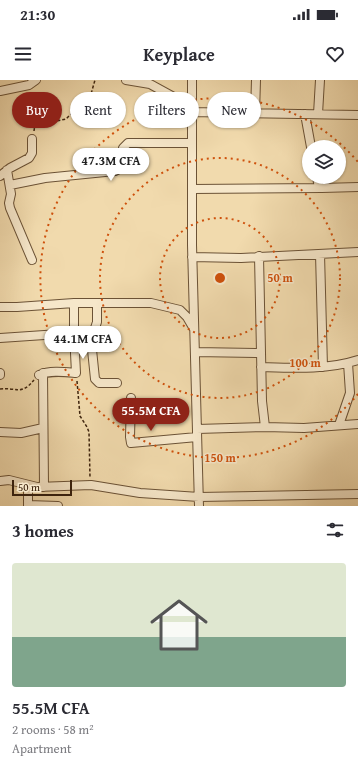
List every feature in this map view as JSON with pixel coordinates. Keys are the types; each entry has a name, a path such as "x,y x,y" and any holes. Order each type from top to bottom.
{"street":[{"path":"0,91 29,85 36,80"},
{"path":"126,80 150,84 163,92"},
{"path":"192,80 192,92"},
{"path":"256,80 256,92"},
{"path":"318,114 320,80"},
{"path":"261,113 358,115"},
{"path":"305,114 310,140"},
{"path":"191,128 192,257 195,331 198,506"},
{"path":"0,176 7,170 30,158 32,153 32,138"},
{"path":"10,185 45,178 115,171 120,169 122,165 123,148 128,143 191,143"},
{"path":"7,170 11,194 9,203 10,208 32,260"},
{"path":"318,184 319,188"},
{"path":"192,189 358,187"},
{"path":"192,257 241,258 358,252"},
{"path":"320,254 323,367"},
{"path":"259,256 262,401 265,427"},
{"path":"0,307 17,308 74,303 151,303 180,310 187,317 195,331"},
{"path":"44,487 41,374 76,373 74,303"},
{"path":"97,303 97,322 91,340 94,379 99,383 117,383"},
{"path":"0,338 74,333"},
{"path":"195,352 261,352"},
{"path":"261,367 323,367 358,360"},
{"path":"339,425 350,393 348,363"},
{"path":"131,398 130,436 132,443 197,433 265,427 304,428 358,424"},
{"path":"0,432 21,433 43,428"},
{"path":"2,479 28,486 44,487 91,485 140,493 199,497 358,494"},
{"path":"28,486 28,505 58,506"}],"path":[{"path":"32,138 35,124 39,122 52,122 66,119 91,94 95,80"},
{"path":"76,373 80,416 89,432 91,485"},
{"path":"0,388 18,391 25,389 41,374"}]}
